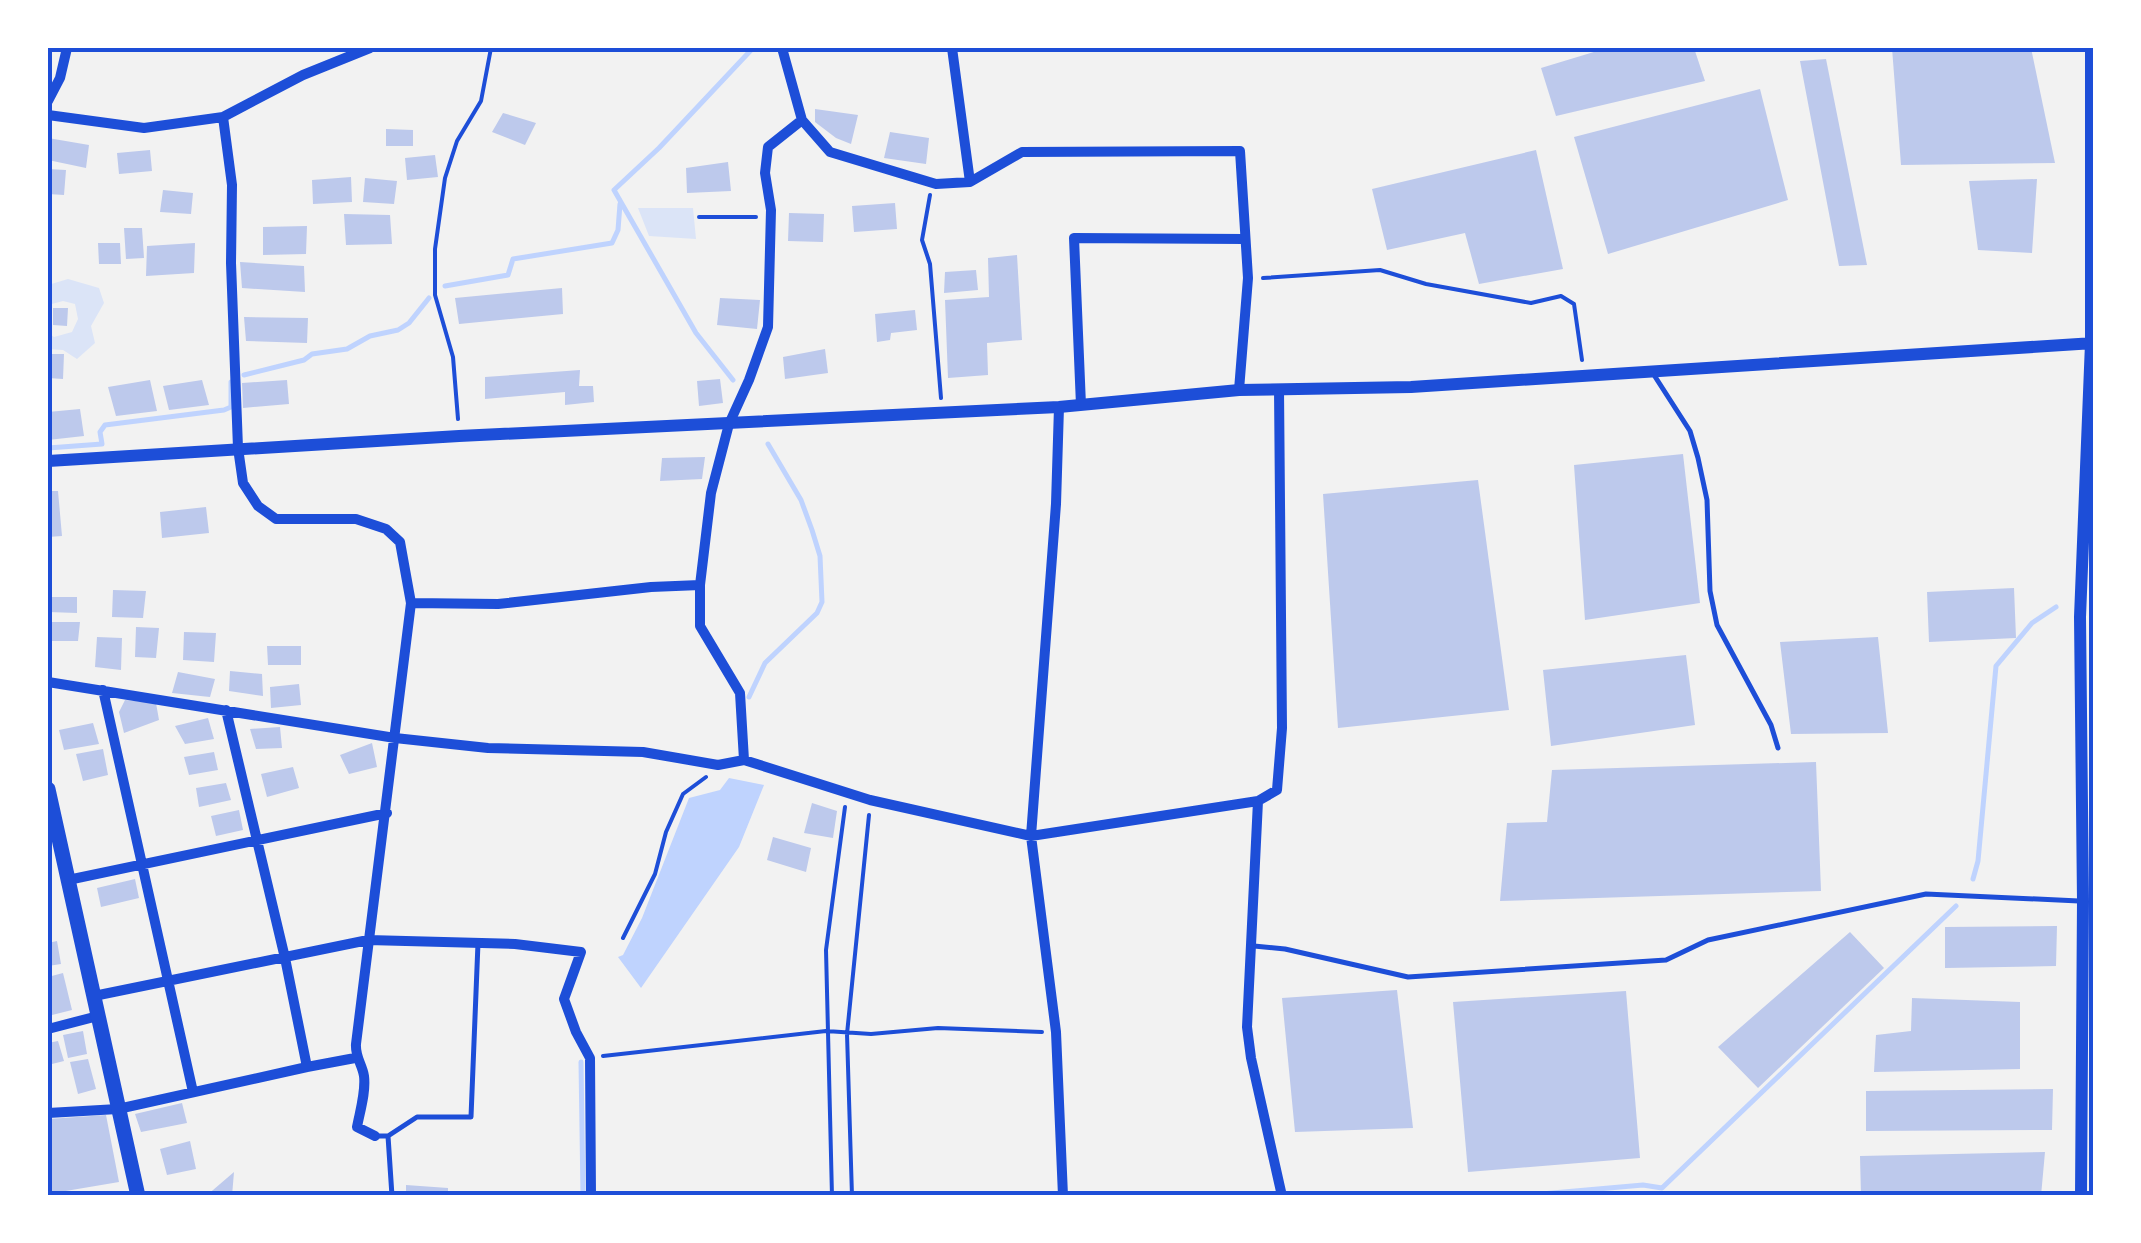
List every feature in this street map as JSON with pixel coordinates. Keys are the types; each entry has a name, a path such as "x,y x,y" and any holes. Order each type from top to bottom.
{"main road":[{"path":"48,789 138,1196"}],"street":[{"path":"48,101 60,78 66,48"},
{"path":"48,115 144,128 223,117 303,75 370,48"},
{"path":"782,48 802,120 830,152 936,184 970,182 1022,152 1240,152 1248,278 1239,390"},
{"path":"952,48 970,182"},
{"path":"2081,1196 2088,901 2080,617 2092,343 2091,48"},
{"path":"223,117 232,185 238,448 244,483 258,506 276,519 356,519 386,529 400,542 412,603 356,1058 364,1072 357,1127 375,1136"},
{"path":"744,760 740,693 700,626 700,586 711,492 729,424 768,328 768,146 802,120"},
{"path":"1081,405 1074,238 1244,239"},
{"path":"48,461 459,436 1059,408 1239,390 1411,387 2092,343"},
{"path":"48,682 395,738 488,748 643,752 718,764 744,760 870,800 1031,836 1258,802 1277,790 1282,728 1279,389"},
{"path":"1059,408 1056,504 1031,836 1056,1032 1063,1196"},
{"path":"412,603 498,604 651,587 700,586"},
{"path":"103,690 194,1092"},
{"path":"226,710 307,1068"},
{"path":"1258,802 1247,1027 1250,1058 1282,1196"},
{"path":"68,880 387,813"},
{"path":"94,996 368,940 478,943 581,952 564,999 590,1058 591,1196"},
{"path":"48,1028 98,1016"},
{"path":"48,1113 118,1109 356,1058"}],"lane":[{"path":"1652,370 1690,432 1698,458 1707,500 1710,591 1717,624 1771,725 1778,748"},
{"path":"1251,946 1285,949 1408,977 1666,960 1708,940 1926,894 2088,901"},
{"path":"375,1136 388,1136 417,1116 470,1117 478,943"},
{"path":"388,1136 392,1196"}],"path":[{"path":"459,436 453,357 435,295 434,249 445,178 456,141 482,101 491,48"},
{"path":"936,184 922,240 930,264 942,412"},
{"path":"699,218 771,217"},
{"path":"1248,278 1380,270 1426,284 1531,302 1561,296 1574,304 1584,375"},
{"path":"623,938 655,874 666,832 682,794 718,764"},
{"path":"832,1196 826,950 847,792"},
{"path":"852,1196 848,1034 870,800"},
{"path":"590,1058 826,1031 848,1034 938,1028 1056,1032"}],"shaded area":[{"path":"638,208 693,208 696,239 649,236"},
{"path":"68,279 99,288 104,303 91,326 95,343 77,359 63,350 48,349 48,333 54,337 72,332 78,319 75,304 63,301 48,305 48,285"}],"water":[{"path":"729,778 764,785 739,847 641,988 618,957 623,955 642,918 689,798 720,790"}],"building":[{"path":"1607,48 1694,48 1705,81 1556,116 1541,68"},
{"path":"1892,48 2031,48 2055,163 1901,165"},
{"path":"1826,59 1867,265 1839,266 1800,61"},
{"path":"1760,89 1788,200 1608,254 1574,137"},
{"path":"815,109 858,115 851,144 815,122"},
{"path":"503,113 536,123 525,145 492,132"},
{"path":"386,129 413,130 413,146 386,146"},
{"path":"890,132 929,138 926,164 884,158"},
{"path":"48,138 89,145 86,168 48,160"},
{"path":"150,150 152,171 119,174 117,153"},
{"path":"1536,150 1563,269 1479,284 1465,233 1387,250 1372,189"},
{"path":"435,155 438,177 407,180 405,158"},
{"path":"728,162 731,191 687,193 686,168"},
{"path":"48,169 66,170 64,195 48,194"},
{"path":"351,177 352,202 313,204 312,180"},
{"path":"365,178 397,181 394,204 363,202"},
{"path":"2037,179 2032,253 1978,250 1969,181"},
{"path":"163,190 193,193 191,214 160,212"},
{"path":"895,203 897,229 854,232 852,206"},
{"path":"789,213 824,214 823,242 788,241"},
{"path":"344,214 390,215 392,244 346,245"},
{"path":"307,226 306,254 263,255 263,227"},
{"path":"124,228 142,228 144,258 126,259"},
{"path":"98,243 120,243 121,264 99,264"},
{"path":"195,243 194,273 146,276 147,246"},
{"path":"1017,255 1022,340 987,343 988,375 948,378 945,300 989,297 988,258"},
{"path":"240,262 304,266 305,292 242,288"},
{"path":"976,270 978,290 944,293 945,272"},
{"path":"562,288 563,314 459,324 455,298"},
{"path":"720,298 760,300 757,329 717,325"},
{"path":"53,308 68,308 67,326 53,325"},
{"path":"915,310 917,330 891,333 890,340 877,342 875,314"},
{"path":"244,317 308,318 307,343 246,341"},
{"path":"825,349 828,373 785,379 783,357"},
{"path":"48,354 64,354 63,379 48,378"},
{"path":"580,370 579,386 593,386 594,402 565,405 565,392 485,399 485,377"},
{"path":"720,379 723,403 699,406 697,381"},
{"path":"150,380 157,411 116,416 108,387"},
{"path":"202,380 209,405 169,410 163,386"},
{"path":"287,380 289,404 243,408 242,383"},
{"path":"80,409 84,436 48,440 48,412"},
{"path":"1683,454 1700,603 1585,620 1574,465"},
{"path":"705,457 702,479 660,481 662,458"},
{"path":"1478,480 1509,710 1338,728 1323,494"},
{"path":"48,491 58,491 62,536 48,537"},
{"path":"206,507 209,533 162,538 160,512"},
{"path":"2014,588 2016,638 1929,642 1927,592"},
{"path":"113,590 146,591 143,618 112,617"},
{"path":"48,597 77,597 77,613 48,612"},
{"path":"48,622 80,622 78,641 48,641"},
{"path":"136,627 159,628 156,658 135,657"},
{"path":"184,632 216,633 214,662 183,660"},
{"path":"97,637 122,638 121,670 95,667"},
{"path":"1878,637 1888,733 1791,734 1780,642"},
{"path":"267,646 301,646 301,665 268,665"},
{"path":"1686,655 1695,725 1551,746 1543,670"},
{"path":"230,671 262,674 263,696 229,691"},
{"path":"178,672 215,679 210,697 172,693"},
{"path":"299,684 301,705 271,708 270,687"},
{"path":"125,700 156,703 159,720 124,733 119,712"},
{"path":"208,718 214,739 185,744 175,726"},
{"path":"93,723 99,744 64,750 59,730"},
{"path":"280,727 282,748 256,749 250,729"},
{"path":"372,743 377,767 349,774 340,755"},
{"path":"103,749 108,775 83,781 76,754"},
{"path":"214,752 218,770 189,775 184,757"},
{"path":"1816,762 1821,891 1500,901 1507,823 1547,822 1552,770"},
{"path":"293,767 299,788 267,797 261,774"},
{"path":"226,783 231,800 199,807 196,788"},
{"path":"812,803 837,811 833,838 804,833"},
{"path":"239,810 243,830 216,836 211,816"},
{"path":"773,837 811,848 806,872 767,860"},
{"path":"135,879 139,898 101,907 97,888"},
{"path":"2057,926 2056,966 1945,968 1945,927"},
{"path":"1850,932 1884,968 1758,1088 1718,1047"},
{"path":"57,941 61,964 48,966 48,943"},
{"path":"63,973 72,1010 48,1016 48,977"},
{"path":"1397,990 1413,1128 1295,1132 1282,998"},
{"path":"1626,991 1640,1158 1468,1172 1453,1002"},
{"path":"1912,998 2020,1002 2020,1069 1874,1072 1876,1035 1911,1031"},
{"path":"83,1031 87,1054 68,1058 63,1035"},
{"path":"58,1041 64,1061 48,1065 48,1043"},
{"path":"88,1059 96,1089 78,1094 70,1062"},
{"path":"2053,1089 2052,1130 1866,1131 1866,1091"},
{"path":"182,1103 187,1123 141,1132 135,1114"},
{"path":"106,1115 119,1182 48,1194 48,1119"},
{"path":"190,1141 196,1169 167,1175 160,1149"},
{"path":"2045,1152 2041,1196 1861,1196 1860,1156"},
{"path":"234,1172 232,1196 206,1196"},
{"path":"406,1185 448,1188 448,1196 406,1196"}],"waterway":[{"path":"733,380 696,333 614,190 753,48"},
{"path":"445,286 508,275 513,259 612,243 618,230 620,204"},
{"path":"244,375 304,360 312,354 347,349 370,336 398,330 409,323 429,298"},
{"path":"48,448 102,444 100,432 105,425 224,410 231,407 231,382"},
{"path":"749,697 765,663 817,613 822,602 820,556 812,530 801,500 768,444"},
{"path":"1973,879 1978,861 1996,666 2032,623 2056,607"},
{"path":"1518,1196 1643,1185 1662,1188 1956,906"},
{"path":"581,1062 583,1196"}]}
